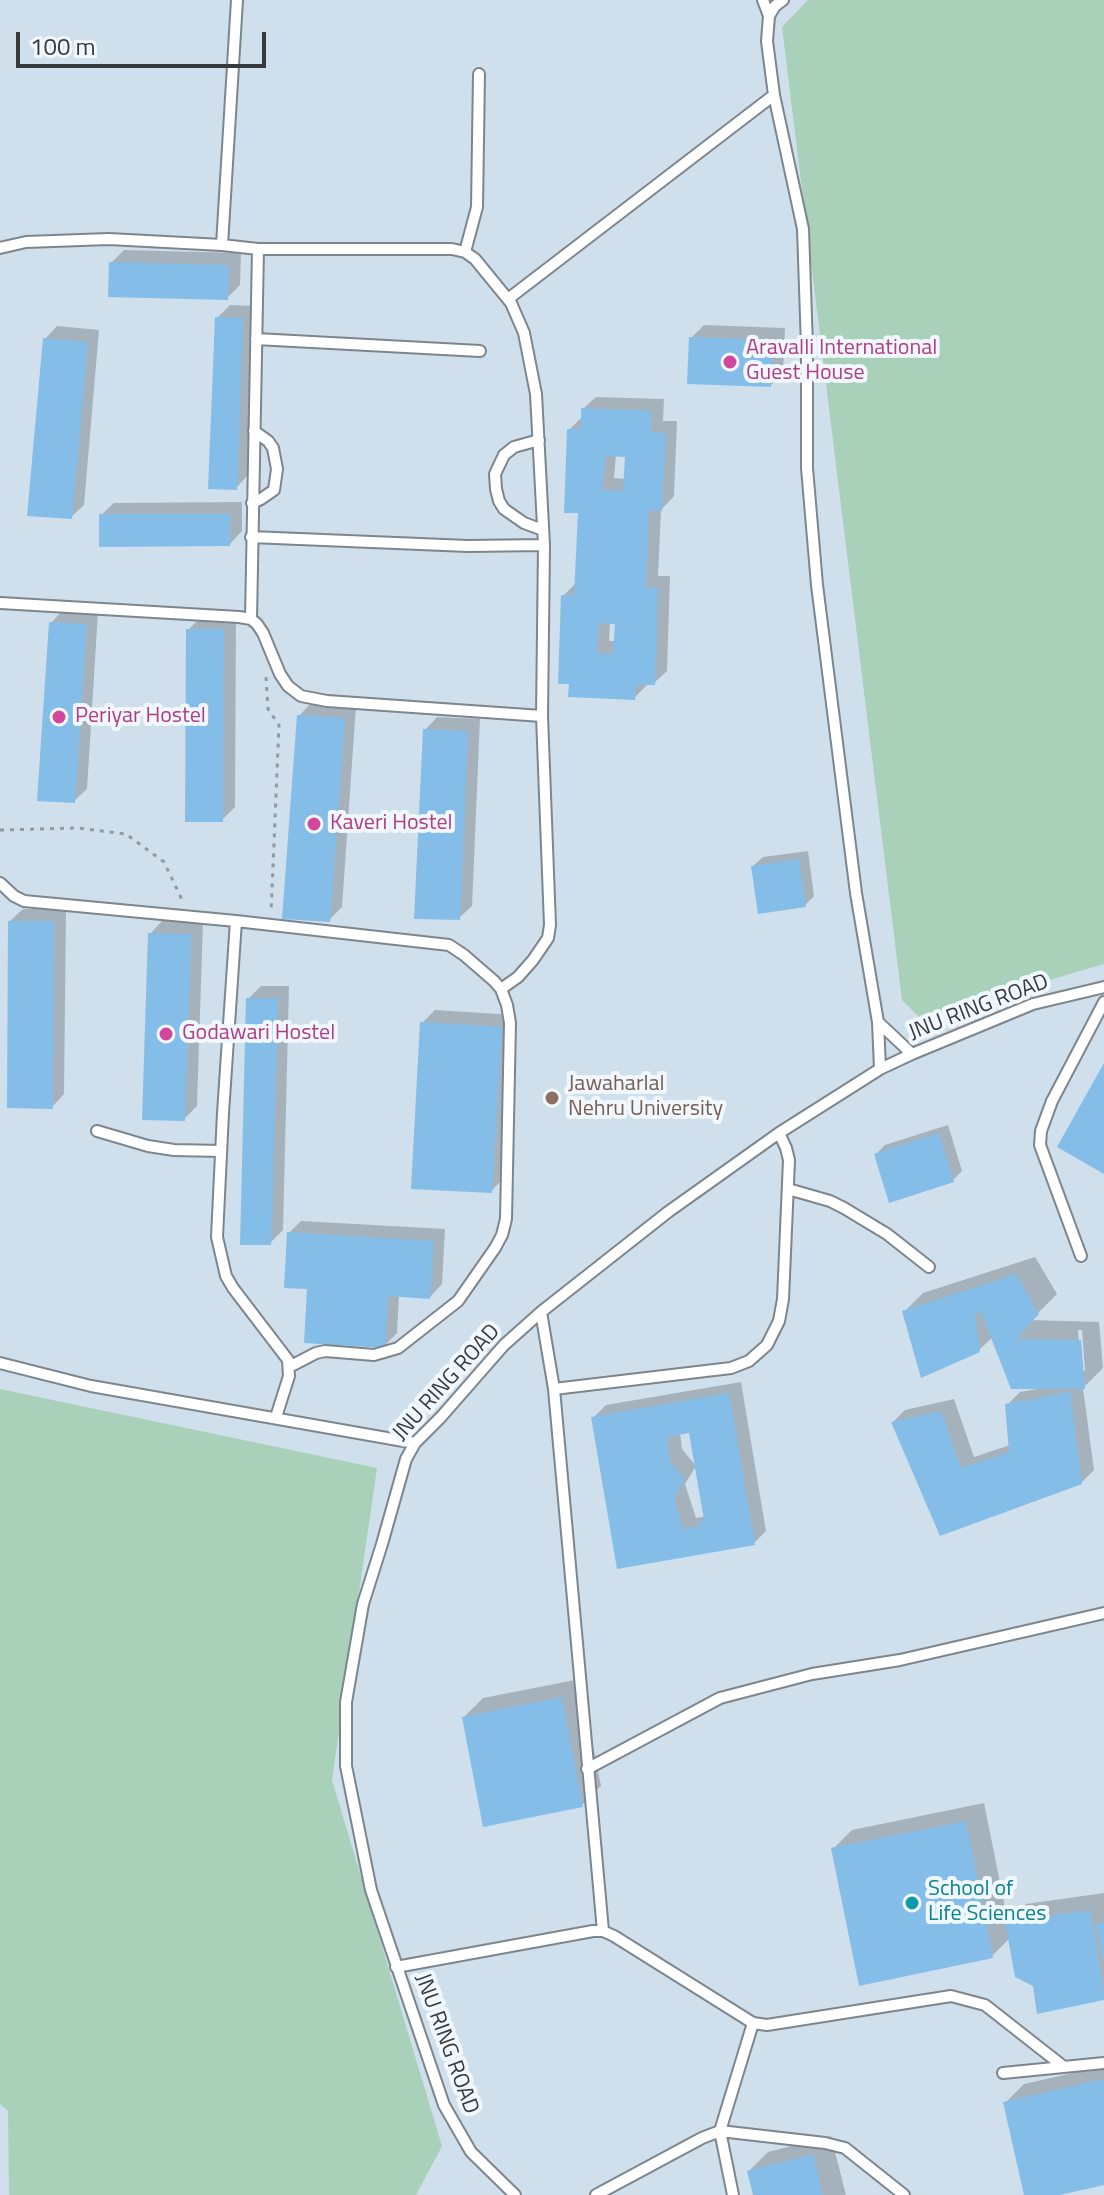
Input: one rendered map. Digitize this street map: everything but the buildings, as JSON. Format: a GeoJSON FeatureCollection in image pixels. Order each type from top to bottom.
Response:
{"type":"FeatureCollection","features":[{"type":"Feature","properties":{"kind":"lane"},"geometry":{"type":"LineString","coordinates":[[222,245],[237,0]]}},
{"type":"Feature","properties":{"kind":"lane"},"geometry":{"type":"LineString","coordinates":[[763,0],[769,16],[767,41],[774,95],[803,229],[807,468],[816,570],[856,893],[878,1022],[880,1069]]}},
{"type":"Feature","properties":{"kind":"lane"},"geometry":{"type":"LineString","coordinates":[[769,16],[783,0]]}},
{"type":"Feature","properties":{"kind":"lane"},"geometry":{"type":"LineString","coordinates":[[465,252],[477,207],[479,74]]}},
{"type":"Feature","properties":{"kind":"lane"},"geometry":{"type":"LineString","coordinates":[[508,299],[774,95]]}},
{"type":"Feature","properties":{"kind":"lane"},"geometry":{"type":"LineString","coordinates":[[0,248],[26,242],[109,239],[258,249],[452,249],[465,252],[475,259],[508,299],[519,318],[530,354],[536,394],[544,545],[542,716],[550,925],[548,938],[533,960],[518,977],[501,989]]}},
{"type":"Feature","properties":{"kind":"lane"},"geometry":{"type":"LineString","coordinates":[[251,619],[258,249]]}},
{"type":"Feature","properties":{"kind":"lane"},"geometry":{"type":"LineString","coordinates":[[256,339],[480,351]]}},
{"type":"Feature","properties":{"kind":"lane"},"geometry":{"type":"LineString","coordinates":[[252,503],[274,490],[277,469],[273,448],[254,431]]}},
{"type":"Feature","properties":{"kind":"lane"},"geometry":{"type":"LineString","coordinates":[[539,440],[514,447],[504,455],[495,474],[499,501],[504,509],[524,523],[543,530]]}},
{"type":"Feature","properties":{"kind":"lane"},"geometry":{"type":"LineString","coordinates":[[251,537],[468,546],[544,545]]}},
{"type":"Feature","properties":{"kind":"lane"},"geometry":{"type":"LineString","coordinates":[[0,603],[251,619],[263,633],[280,674],[288,686],[301,696],[327,701],[542,716]]}},
{"type":"Feature","properties":{"kind":"lane"},"geometry":{"type":"LineString","coordinates":[[0,883],[24,901],[449,945],[501,989],[510,1023],[507,1204],[504,1227],[495,1248],[458,1301],[398,1348],[374,1355],[325,1351],[289,1367]]}},
{"type":"Feature","properties":{"kind":"lane"},"geometry":{"type":"LineString","coordinates":[[236,921],[217,1237],[226,1276],[288,1360],[289,1376],[276,1417]]}},
{"type":"Feature","properties":{"kind":"lane","name":"JNU RING ROAD"},"geometry":{"type":"LineString","coordinates":[[515,2195],[471,2152],[444,2105],[371,1890],[346,1766],[346,1702],[363,1604],[406,1459],[415,1443],[504,1345],[541,1312],[668,1212],[779,1133],[880,1069],[912,1054],[1033,1004],[1104,987]]}},
{"type":"Feature","properties":{"kind":"lane"},"geometry":{"type":"LineString","coordinates":[[1081,1256],[1040,1145],[1041,1131],[1052,1101],[1104,1002]]}},
{"type":"Feature","properties":{"kind":"lane"},"geometry":{"type":"LineString","coordinates":[[878,1022],[912,1054]]}},
{"type":"Feature","properties":{"kind":"lane"},"geometry":{"type":"LineString","coordinates":[[97,1131],[148,1146],[221,1151]]}},
{"type":"Feature","properties":{"kind":"lane"},"geometry":{"type":"LineString","coordinates":[[554,1389],[731,1368],[749,1361],[767,1345],[779,1321],[783,1299],[789,1160],[779,1133]]}},
{"type":"Feature","properties":{"kind":"lane"},"geometry":{"type":"LineString","coordinates":[[788,1189],[844,1208],[887,1234],[929,1267]]}},
{"type":"Feature","properties":{"kind":"lane"},"geometry":{"type":"LineString","coordinates":[[541,1312],[554,1389],[603,1931]]}},
{"type":"Feature","properties":{"kind":"lane"},"geometry":{"type":"LineString","coordinates":[[0,1363],[91,1386],[415,1443]]}},
{"type":"Feature","properties":{"kind":"lane"},"geometry":{"type":"LineString","coordinates":[[587,1769],[720,1698],[812,1674],[900,1660],[1104,1613]]}},
{"type":"Feature","properties":{"kind":"lane"},"geometry":{"type":"LineString","coordinates":[[396,1967],[603,1931],[753,2023],[767,2025],[951,1996],[985,2005],[1064,2067]]}},
{"type":"Feature","properties":{"kind":"lane"},"geometry":{"type":"LineString","coordinates":[[733,2195],[720,2131],[753,2023]]}},
{"type":"Feature","properties":{"kind":"lane"},"geometry":{"type":"LineString","coordinates":[[1003,2073],[1104,2063]]}},
{"type":"Feature","properties":{"kind":"lane"},"geometry":{"type":"LineString","coordinates":[[596,2195],[720,2131],[845,2148],[904,2195]]}},
{"type":"Feature","properties":{"kind":"path"},"geometry":{"type":"LineString","coordinates":[[266,679],[268,709],[279,725],[271,925]]}},
{"type":"Feature","properties":{"kind":"path"},"geometry":{"type":"LineString","coordinates":[[0,830],[77,828],[126,834],[164,862],[190,917]]}},
{"type":"Feature","properties":{"kind":"shaded area","name":"Jawaharlal Nehru University"},"geometry":{"type":"Polygon","coordinates":[[[0,0],[1104,0],[1104,2195],[0,2195],[0,0]]]}},
{"type":"Feature","properties":{"kind":"green space"},"geometry":{"type":"Polygon","coordinates":[[[808,0],[1104,0],[1104,964],[920,1018],[902,1000],[782,27],[808,0]]]}},
{"type":"Feature","properties":{"kind":"green space"},"geometry":{"type":"Polygon","coordinates":[[[0,1389],[377,1468],[332,1780],[442,2146],[416,2195],[9,2195],[8,2111],[0,2104],[0,1389]]]}},
{"type":"Feature","properties":{"kind":"place","name":"Aravalli International Guest House"},"geometry":{"type":"Point","coordinates":[730,362]}},
{"type":"Feature","properties":{"kind":"place","name":"Periyar Hostel"},"geometry":{"type":"Point","coordinates":[59,717]}},
{"type":"Feature","properties":{"kind":"place","name":"Kaveri Hostel"},"geometry":{"type":"Point","coordinates":[314,824]}},
{"type":"Feature","properties":{"kind":"place","name":"Godawari Hostel"},"geometry":{"type":"Point","coordinates":[166,1034]}},
{"type":"Feature","properties":{"kind":"place","name":"Jawaharlal Nehru University"},"geometry":{"type":"Point","coordinates":[552,1098]}},
{"type":"Feature","properties":{"kind":"place","name":"School of Life Sciences"},"geometry":{"type":"Point","coordinates":[912,1903]}}]}
